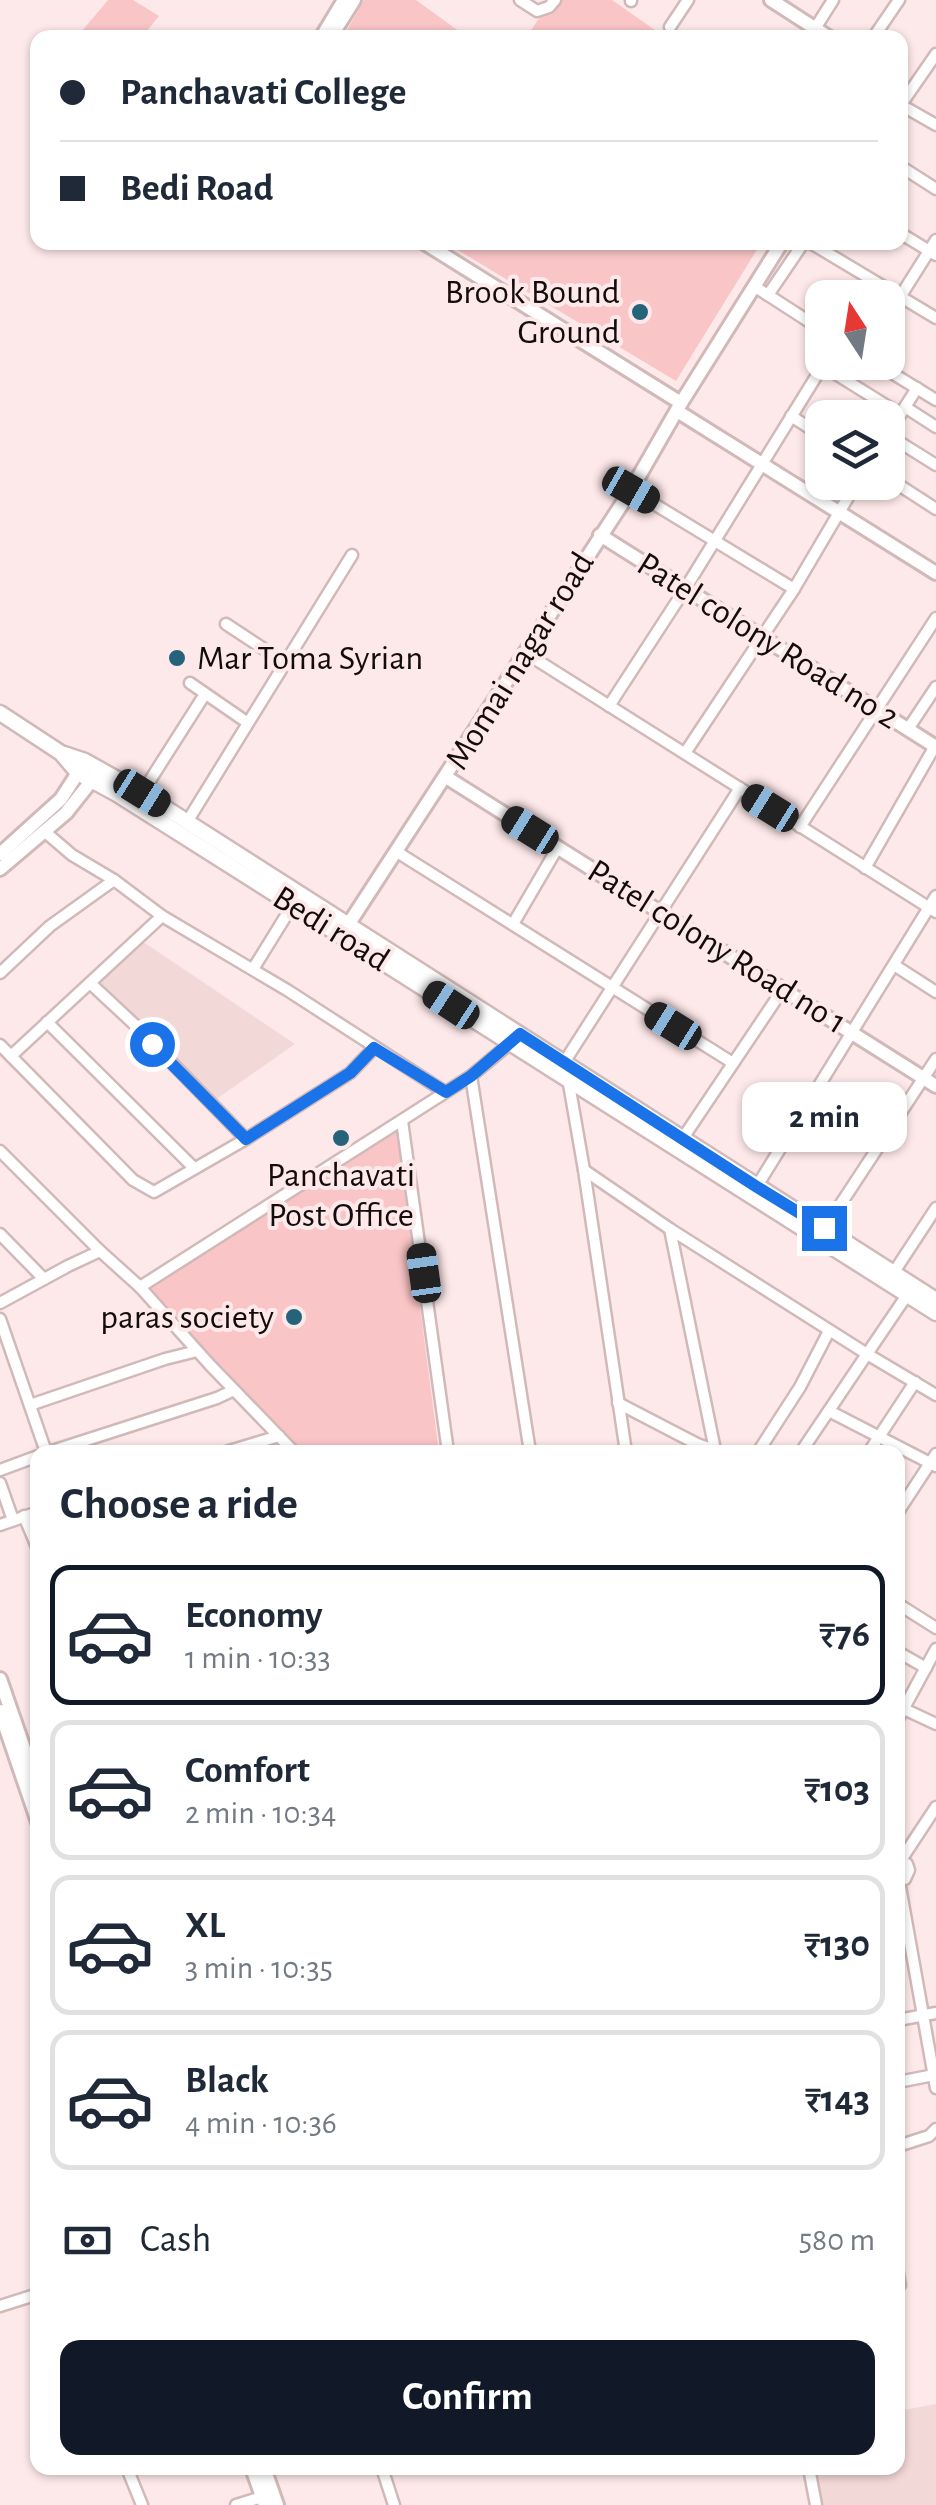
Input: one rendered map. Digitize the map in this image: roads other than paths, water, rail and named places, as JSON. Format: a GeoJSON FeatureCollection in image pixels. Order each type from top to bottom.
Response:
{"type":"FeatureCollection","features":[{"type":"Feature","properties":{"kind":"main road","name":"Bedi road"},"geometry":{"type":"LineString","coordinates":[[0,713],[117,794],[292,906],[516,1038],[565,1062],[683,1138],[754,1191],[936,1313]]}},
{"type":"Feature","properties":{"kind":"main road","name":"Bedi road"},"geometry":{"type":"LineString","coordinates":[[89,771],[142,793],[348,925],[516,1038],[569,1082],[824,1228],[936,1300]]}},
{"type":"Feature","properties":{"kind":"street"},"geometry":{"type":"LineString","coordinates":[[326,30],[344,0]]}},
{"type":"Feature","properties":{"kind":"street"},"geometry":{"type":"LineString","coordinates":[[335,30],[354,0]]}},
{"type":"Feature","properties":{"kind":"street"},"geometry":{"type":"LineString","coordinates":[[520,0],[538,11],[554,0]]}},
{"type":"Feature","properties":{"kind":"street"},"geometry":{"type":"LineString","coordinates":[[670,28],[688,0]]}},
{"type":"Feature","properties":{"kind":"street"},"geometry":{"type":"LineString","coordinates":[[771,0],[819,30]]}},
{"type":"Feature","properties":{"kind":"street"},"geometry":{"type":"LineString","coordinates":[[816,28],[834,0]]}},
{"type":"Feature","properties":{"kind":"street"},"geometry":{"type":"LineString","coordinates":[[878,30],[899,0]]}},
{"type":"Feature","properties":{"kind":"street"},"geometry":{"type":"LineString","coordinates":[[908,94],[936,54]]}},
{"type":"Feature","properties":{"kind":"street"},"geometry":{"type":"LineString","coordinates":[[908,110],[936,126]]}},
{"type":"Feature","properties":{"kind":"street"},"geometry":{"type":"LineString","coordinates":[[908,171],[936,189]]}},
{"type":"Feature","properties":{"kind":"street"},"geometry":{"type":"LineString","coordinates":[[905,289],[934,248],[908,237]]}},
{"type":"Feature","properties":{"kind":"street"},"geometry":{"type":"LineString","coordinates":[[436,250],[681,403]]}},
{"type":"Feature","properties":{"kind":"street"},"geometry":{"type":"LineString","coordinates":[[448,250],[681,403],[761,464],[936,574]]}},
{"type":"Feature","properties":{"kind":"street","name":"Momai nagar road"},"geometry":{"type":"LineString","coordinates":[[348,925],[631,490],[777,250]]}},
{"type":"Feature","properties":{"kind":"street"},"geometry":{"type":"LineString","coordinates":[[768,295],[801,250]]}},
{"type":"Feature","properties":{"kind":"street"},"geometry":{"type":"LineString","coordinates":[[821,250],[872,280]]}},
{"type":"Feature","properties":{"kind":"street"},"geometry":{"type":"LineString","coordinates":[[754,286],[805,319]]}},
{"type":"Feature","properties":{"kind":"street"},"geometry":{"type":"LineString","coordinates":[[905,299],[936,318]]}},
{"type":"Feature","properties":{"kind":"street"},"geometry":{"type":"LineString","coordinates":[[609,706],[814,380]]}},
{"type":"Feature","properties":{"kind":"street"},"geometry":{"type":"LineString","coordinates":[[851,380],[885,400]]}},
{"type":"Feature","properties":{"kind":"street"},"geometry":{"type":"LineString","coordinates":[[904,380],[936,400]]}},
{"type":"Feature","properties":{"kind":"street"},"geometry":{"type":"LineString","coordinates":[[905,408],[918,388]]}},
{"type":"Feature","properties":{"kind":"street"},"geometry":{"type":"LineString","coordinates":[[905,412],[936,427]]}},
{"type":"Feature","properties":{"kind":"street"},"geometry":{"type":"LineString","coordinates":[[791,416],[805,425]]}},
{"type":"Feature","properties":{"kind":"street"},"geometry":{"type":"LineString","coordinates":[[905,446],[936,465]]}},
{"type":"Feature","properties":{"kind":"street"},"geometry":{"type":"LineString","coordinates":[[905,489],[936,509]]}},
{"type":"Feature","properties":{"kind":"street"},"geometry":{"type":"LineString","coordinates":[[631,490],[794,589]]}},
{"type":"Feature","properties":{"kind":"street"},"geometry":{"type":"LineString","coordinates":[[685,754],[794,589],[845,500]]}},
{"type":"Feature","properties":{"kind":"street","name":"Patel colony Road no 2"},"geometry":{"type":"LineString","coordinates":[[600,535],[936,746]]}},
{"type":"Feature","properties":{"kind":"street"},"geometry":{"type":"LineString","coordinates":[[188,822],[352,555]]}},
{"type":"Feature","properties":{"kind":"street"},"geometry":{"type":"LineString","coordinates":[[800,826],[936,618]]}},
{"type":"Feature","properties":{"kind":"street"},"geometry":{"type":"LineString","coordinates":[[226,624],[285,663]]}},
{"type":"Feature","properties":{"kind":"street"},"geometry":{"type":"LineString","coordinates":[[524,652],[932,910]]}},
{"type":"Feature","properties":{"kind":"street"},"geometry":{"type":"LineString","coordinates":[[190,683],[248,723]]}},
{"type":"Feature","properties":{"kind":"street"},"geometry":{"type":"LineString","coordinates":[[908,729],[936,687]]}},
{"type":"Feature","properties":{"kind":"street"},"geometry":{"type":"LineString","coordinates":[[142,793],[205,694]]}},
{"type":"Feature","properties":{"kind":"street"},"geometry":{"type":"LineString","coordinates":[[865,868],[936,746]]}},
{"type":"Feature","properties":{"kind":"street"},"geometry":{"type":"LineString","coordinates":[[0,869],[66,813],[89,771]]}},
{"type":"Feature","properties":{"kind":"street"},"geometry":{"type":"LineString","coordinates":[[0,854],[89,771]]}},
{"type":"Feature","properties":{"kind":"street","name":"Patel colony Road no 1"},"geometry":{"type":"LineString","coordinates":[[446,777],[930,1082]]}},
{"type":"Feature","properties":{"kind":"street"},"geometry":{"type":"LineString","coordinates":[[625,1445],[565,1062],[740,788]]}},
{"type":"Feature","properties":{"kind":"street"},"geometry":{"type":"LineString","coordinates":[[44,831],[162,916],[446,1092]]}},
{"type":"Feature","properties":{"kind":"street"},"geometry":{"type":"LineString","coordinates":[[514,924],[558,848]]}},
{"type":"Feature","properties":{"kind":"street"},"geometry":{"type":"LineString","coordinates":[[396,852],[733,1064]]}},
{"type":"Feature","properties":{"kind":"street"},"geometry":{"type":"LineString","coordinates":[[0,973],[50,926],[114,880]]}},
{"type":"Feature","properties":{"kind":"street"},"geometry":{"type":"LineString","coordinates":[[754,1191],[932,910],[936,896]]}},
{"type":"Feature","properties":{"kind":"street"},"geometry":{"type":"LineString","coordinates":[[254,970],[292,906]]}},
{"type":"Feature","properties":{"kind":"street"},"geometry":{"type":"LineString","coordinates":[[11,1056],[162,916]]}},
{"type":"Feature","properties":{"kind":"street"},"geometry":{"type":"LineString","coordinates":[[894,965],[936,992]]}},
{"type":"Feature","properties":{"kind":"street"},"geometry":{"type":"LineString","coordinates":[[90,983],[246,1139]]}},
{"type":"Feature","properties":{"kind":"street"},"geometry":{"type":"LineString","coordinates":[[683,1138],[782,989]]}},
{"type":"Feature","properties":{"kind":"street"},"geometry":{"type":"LineString","coordinates":[[47,1022],[194,1168]]}},
{"type":"Feature","properties":{"kind":"street"},"geometry":{"type":"LineString","coordinates":[[140,1287],[471,1076],[516,1038]]}},
{"type":"Feature","properties":{"kind":"street"},"geometry":{"type":"LineString","coordinates":[[0,1045],[134,1180],[154,1192],[350,1073],[374,1048]]}},
{"type":"Feature","properties":{"kind":"street"},"geometry":{"type":"LineString","coordinates":[[824,1228],[930,1082],[936,1060]]}},
{"type":"Feature","properties":{"kind":"street"},"geometry":{"type":"LineString","coordinates":[[471,1076],[529,1445]]}},
{"type":"Feature","properties":{"kind":"street"},"geometry":{"type":"LineString","coordinates":[[402,1121],[447,1445]]}},
{"type":"Feature","properties":{"kind":"street"},"geometry":{"type":"LineString","coordinates":[[0,1151],[140,1287],[288,1445]]}},
{"type":"Feature","properties":{"kind":"street"},"geometry":{"type":"LineString","coordinates":[[584,1170],[829,1331],[936,1395]]}},
{"type":"Feature","properties":{"kind":"street"},"geometry":{"type":"LineString","coordinates":[[894,1272],[936,1208]]}},
{"type":"Feature","properties":{"kind":"street"},"geometry":{"type":"LineString","coordinates":[[670,1229],[717,1445]]}},
{"type":"Feature","properties":{"kind":"street"},"geometry":{"type":"LineString","coordinates":[[0,1234],[44,1279]]}},
{"type":"Feature","properties":{"kind":"street"},"geometry":{"type":"LineString","coordinates":[[0,1303],[100,1251]]}},
{"type":"Feature","properties":{"kind":"street"},"geometry":{"type":"LineString","coordinates":[[805,1445],[907,1295]]}},
{"type":"Feature","properties":{"kind":"street"},"geometry":{"type":"LineString","coordinates":[[0,1319],[44,1445]]}},
{"type":"Feature","properties":{"kind":"street"},"geometry":{"type":"LineString","coordinates":[[763,1445],[800,1387],[829,1331]]}},
{"type":"Feature","properties":{"kind":"street"},"geometry":{"type":"LineString","coordinates":[[30,1405],[165,1358],[197,1351]]}},
{"type":"Feature","properties":{"kind":"street"},"geometry":{"type":"LineString","coordinates":[[873,1445],[915,1382]]}},
{"type":"Feature","properties":{"kind":"street"},"geometry":{"type":"LineString","coordinates":[[69,1445],[234,1390]]}},
{"type":"Feature","properties":{"kind":"street"},"geometry":{"type":"LineString","coordinates":[[618,1403],[700,1445]]}},
{"type":"Feature","properties":{"kind":"street"},"geometry":{"type":"LineString","coordinates":[[829,1411],[899,1445]]}},
{"type":"Feature","properties":{"kind":"street"},"geometry":{"type":"LineString","coordinates":[[250,1445],[280,1436]]}},
{"type":"Feature","properties":{"kind":"street"},"geometry":{"type":"LineString","coordinates":[[905,1448],[934,1461],[905,1502]]}},
{"type":"Feature","properties":{"kind":"street"},"geometry":{"type":"LineString","coordinates":[[0,1470],[30,1459]]}},
{"type":"Feature","properties":{"kind":"street"},"geometry":{"type":"LineString","coordinates":[[0,1483],[30,1537]]}},
{"type":"Feature","properties":{"kind":"street"},"geometry":{"type":"LineString","coordinates":[[0,1525],[30,1514]]}},
{"type":"Feature","properties":{"kind":"street"},"geometry":{"type":"LineString","coordinates":[[905,1608],[936,1628]]}},
{"type":"Feature","properties":{"kind":"street"},"geometry":{"type":"LineString","coordinates":[[905,1707],[936,1650]]}},
{"type":"Feature","properties":{"kind":"street"},"geometry":{"type":"LineString","coordinates":[[905,1656],[926,1668]]}},
{"type":"Feature","properties":{"kind":"street"},"geometry":{"type":"LineString","coordinates":[[0,1679],[30,1766]]}},
{"type":"Feature","properties":{"kind":"street"},"geometry":{"type":"LineString","coordinates":[[0,1712],[30,1799]]}},
{"type":"Feature","properties":{"kind":"street"},"geometry":{"type":"LineString","coordinates":[[905,1715],[936,1724]]}},
{"type":"Feature","properties":{"kind":"street"},"geometry":{"type":"LineString","coordinates":[[905,1851],[936,1807]]}},
{"type":"Feature","properties":{"kind":"street"},"geometry":{"type":"LineString","coordinates":[[905,1910],[930,2014],[936,2088]]}},
{"type":"Feature","properties":{"kind":"street"},"geometry":{"type":"LineString","coordinates":[[905,2019],[930,2014]]}},
{"type":"Feature","properties":{"kind":"street"},"geometry":{"type":"LineString","coordinates":[[905,2081],[934,2075]]}},
{"type":"Feature","properties":{"kind":"street"},"geometry":{"type":"LineString","coordinates":[[905,2144],[929,2136],[936,2129]]}},
{"type":"Feature","properties":{"kind":"street"},"geometry":{"type":"LineString","coordinates":[[0,2306],[30,2297]]}},
{"type":"Feature","properties":{"kind":"street"},"geometry":{"type":"LineString","coordinates":[[130,2475],[142,2505]]}},
{"type":"Feature","properties":{"kind":"street"},"geometry":{"type":"LineString","coordinates":[[236,2505],[263,2501],[254,2475]]}},
{"type":"Feature","properties":{"kind":"street"},"geometry":{"type":"LineString","coordinates":[[266,2475],[277,2505]]}},
{"type":"Feature","properties":{"kind":"street"},"geometry":{"type":"LineString","coordinates":[[384,2475],[394,2505]]}},
{"type":"Feature","properties":{"kind":"street"},"geometry":{"type":"LineString","coordinates":[[810,2475],[816,2505]]}},
{"type":"Feature","properties":{"kind":"place","name":"Brook Bound Ground"},"geometry":{"type":"Point","coordinates":[640,312]}},
{"type":"Feature","properties":{"kind":"place","name":"Mar Toma Syrian"},"geometry":{"type":"Point","coordinates":[177,658]}},
{"type":"Feature","properties":{"kind":"place","name":"Panchavati Post Office"},"geometry":{"type":"Point","coordinates":[341,1138]}},
{"type":"Feature","properties":{"kind":"place","name":"paras society"},"geometry":{"type":"Point","coordinates":[294,1317]}}]}
